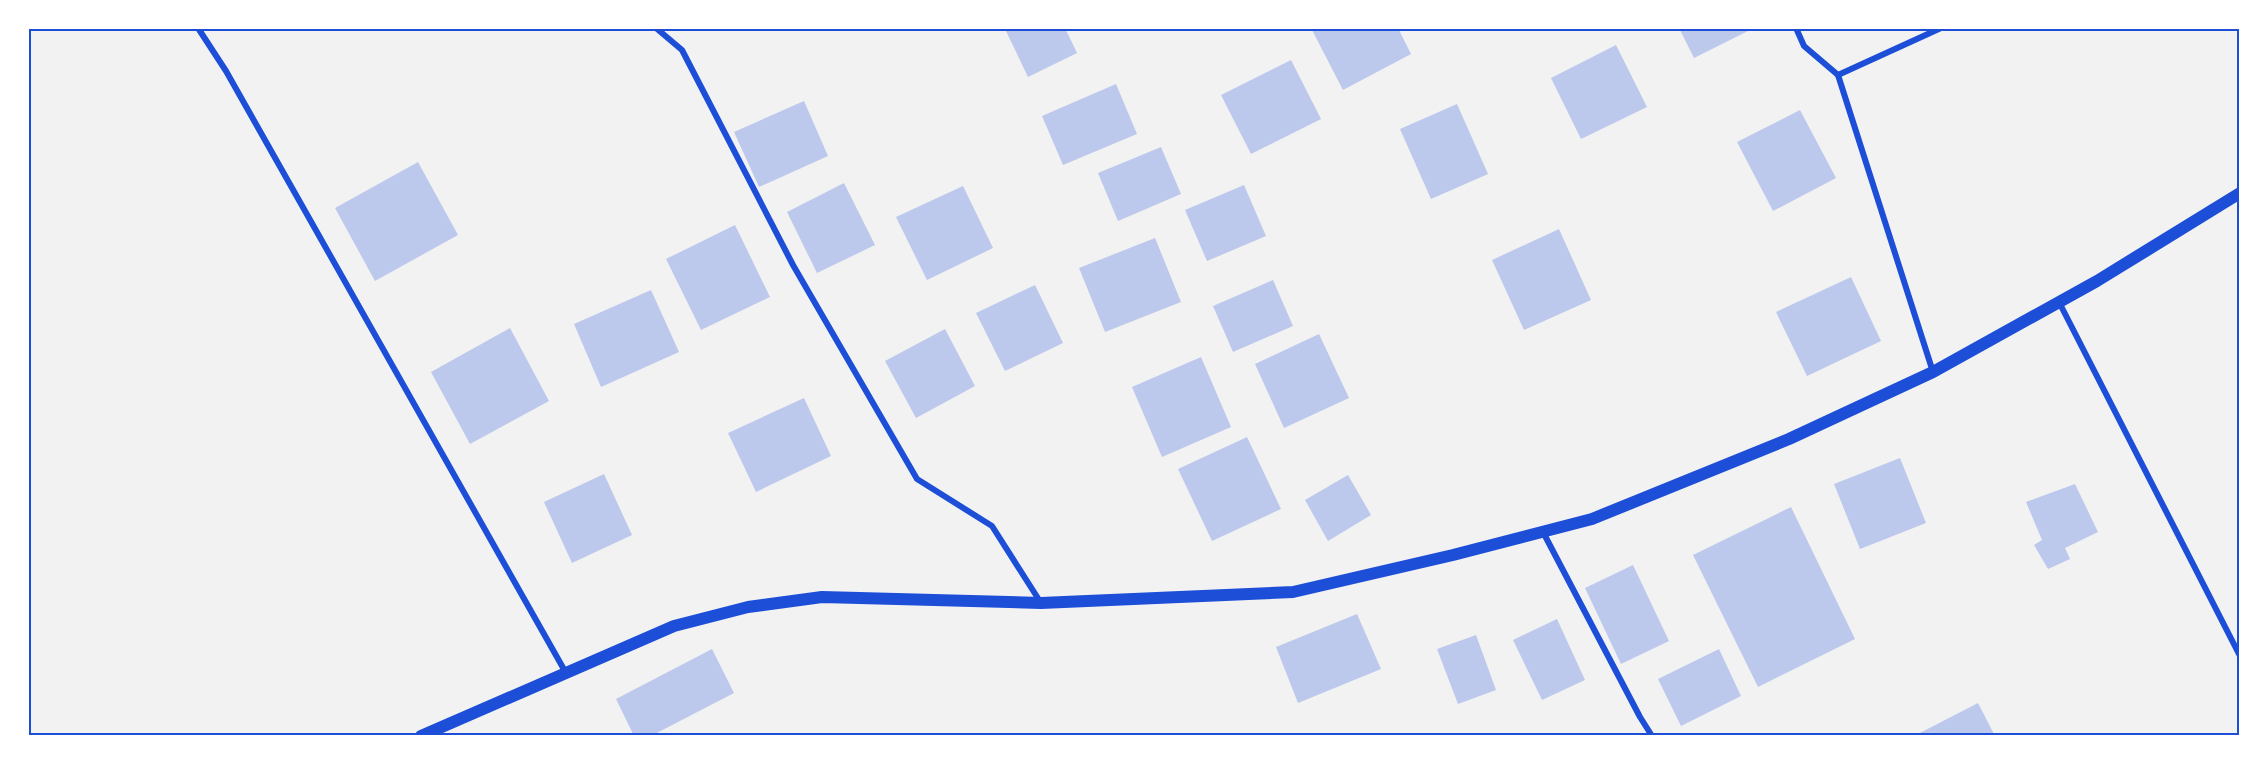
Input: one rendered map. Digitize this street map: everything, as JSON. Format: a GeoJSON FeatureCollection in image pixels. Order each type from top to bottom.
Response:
{"type":"FeatureCollection","features":[{"type":"Feature","properties":{"kind":"main road"},"geometry":{"type":"LineString","coordinates":[[421,735],[674,626],[748,607],[822,597],[1041,603],[1293,592],[1453,555],[1592,519],[1789,439],[1933,372],[2059,302],[2240,193]]}},
{"type":"Feature","properties":{"kind":"street"},"geometry":{"type":"LineString","coordinates":[[198,28],[226,71],[566,673]]}},
{"type":"Feature","properties":{"kind":"street"},"geometry":{"type":"LineString","coordinates":[[656,28],[682,50],[793,265],[917,479],[992,526],[1041,603]]}},
{"type":"Feature","properties":{"kind":"street"},"geometry":{"type":"LineString","coordinates":[[1796,28],[1804,46],[1838,75],[1933,372]]}},
{"type":"Feature","properties":{"kind":"street"},"geometry":{"type":"LineString","coordinates":[[1838,75],[1941,28]]}},
{"type":"Feature","properties":{"kind":"street"},"geometry":{"type":"LineString","coordinates":[[2059,302],[2240,656]]}},
{"type":"Feature","properties":{"kind":"street"},"geometry":{"type":"LineString","coordinates":[[1543,532],[1640,717],[1652,735]]}},
{"type":"Feature","properties":{"kind":"building"},"geometry":{"type":"Polygon","coordinates":[[[1011,28],[1065,28],[1077,53],[1028,77],[1006,31],[1011,28]]]}},
{"type":"Feature","properties":{"kind":"building"},"geometry":{"type":"Polygon","coordinates":[[[1311,28],[1398,28],[1411,54],[1343,90],[1311,28]]]}},
{"type":"Feature","properties":{"kind":"building"},"geometry":{"type":"Polygon","coordinates":[[[1679,28],[1754,28],[1694,58],[1679,28]]]}},
{"type":"Feature","properties":{"kind":"building"},"geometry":{"type":"Polygon","coordinates":[[[1616,45],[1647,107],[1581,139],[1551,78],[1616,45]]]}},
{"type":"Feature","properties":{"kind":"building"},"geometry":{"type":"Polygon","coordinates":[[[1291,60],[1321,119],[1251,154],[1221,95],[1291,60]]]}},
{"type":"Feature","properties":{"kind":"building"},"geometry":{"type":"Polygon","coordinates":[[[1116,84],[1137,134],[1063,165],[1042,116],[1116,84]]]}},
{"type":"Feature","properties":{"kind":"building"},"geometry":{"type":"Polygon","coordinates":[[[804,101],[828,156],[759,187],[734,132],[804,101]]]}},
{"type":"Feature","properties":{"kind":"building"},"geometry":{"type":"Polygon","coordinates":[[[1457,104],[1488,174],[1431,199],[1400,129],[1457,104]]]}},
{"type":"Feature","properties":{"kind":"building"},"geometry":{"type":"Polygon","coordinates":[[[1800,110],[1836,178],[1773,211],[1737,142],[1800,110]]]}},
{"type":"Feature","properties":{"kind":"building"},"geometry":{"type":"Polygon","coordinates":[[[1161,147],[1181,194],[1118,221],[1098,173],[1161,147]]]}},
{"type":"Feature","properties":{"kind":"building"},"geometry":{"type":"Polygon","coordinates":[[[418,162],[458,235],[375,281],[335,208],[418,162]]]}},
{"type":"Feature","properties":{"kind":"building"},"geometry":{"type":"Polygon","coordinates":[[[844,183],[875,245],[817,273],[787,212],[844,183]]]}},
{"type":"Feature","properties":{"kind":"building"},"geometry":{"type":"Polygon","coordinates":[[[1244,185],[1266,236],[1207,261],[1185,210],[1244,185]]]}},
{"type":"Feature","properties":{"kind":"building"},"geometry":{"type":"Polygon","coordinates":[[[963,186],[993,248],[927,280],[896,217],[963,186]]]}},
{"type":"Feature","properties":{"kind":"building"},"geometry":{"type":"Polygon","coordinates":[[[735,225],[770,297],[701,330],[666,259],[735,225]]]}},
{"type":"Feature","properties":{"kind":"building"},"geometry":{"type":"Polygon","coordinates":[[[1559,229],[1591,300],[1524,330],[1492,260],[1559,229]]]}},
{"type":"Feature","properties":{"kind":"building"},"geometry":{"type":"Polygon","coordinates":[[[1155,238],[1181,302],[1105,332],[1079,268],[1155,238]]]}},
{"type":"Feature","properties":{"kind":"building"},"geometry":{"type":"Polygon","coordinates":[[[1851,277],[1881,341],[1807,376],[1776,312],[1851,277]]]}},
{"type":"Feature","properties":{"kind":"building"},"geometry":{"type":"Polygon","coordinates":[[[1273,280],[1293,326],[1233,352],[1213,306],[1273,280]]]}},
{"type":"Feature","properties":{"kind":"building"},"geometry":{"type":"Polygon","coordinates":[[[1035,285],[1063,343],[1005,371],[976,313],[1035,285]]]}},
{"type":"Feature","properties":{"kind":"building"},"geometry":{"type":"Polygon","coordinates":[[[651,290],[679,352],[601,387],[574,324],[651,290]]]}},
{"type":"Feature","properties":{"kind":"building"},"geometry":{"type":"Polygon","coordinates":[[[510,328],[549,401],[470,444],[431,372],[510,328]]]}},
{"type":"Feature","properties":{"kind":"building"},"geometry":{"type":"Polygon","coordinates":[[[945,329],[975,386],[916,418],[885,361],[945,329]]]}},
{"type":"Feature","properties":{"kind":"building"},"geometry":{"type":"Polygon","coordinates":[[[1319,334],[1349,398],[1284,428],[1255,364],[1319,334]]]}},
{"type":"Feature","properties":{"kind":"building"},"geometry":{"type":"Polygon","coordinates":[[[1201,357],[1231,427],[1162,457],[1132,387],[1201,357]]]}},
{"type":"Feature","properties":{"kind":"building"},"geometry":{"type":"Polygon","coordinates":[[[804,398],[831,456],[756,492],[728,433],[804,398]]]}},
{"type":"Feature","properties":{"kind":"building"},"geometry":{"type":"Polygon","coordinates":[[[1247,437],[1281,509],[1212,541],[1178,469],[1247,437]]]}},
{"type":"Feature","properties":{"kind":"building"},"geometry":{"type":"Polygon","coordinates":[[[1900,458],[1926,523],[1860,549],[1834,484],[1900,458]]]}},
{"type":"Feature","properties":{"kind":"building"},"geometry":{"type":"Polygon","coordinates":[[[604,474],[632,535],[572,563],[544,502],[604,474]]]}},
{"type":"Feature","properties":{"kind":"building"},"geometry":{"type":"Polygon","coordinates":[[[1348,475],[1371,515],[1328,541],[1305,500],[1348,475]]]}},
{"type":"Feature","properties":{"kind":"building"},"geometry":{"type":"Polygon","coordinates":[[[2075,484],[2098,532],[2065,548],[2070,559],[2048,569],[2034,545],[2042,540],[2026,502],[2075,484]]]}},
{"type":"Feature","properties":{"kind":"building"},"geometry":{"type":"Polygon","coordinates":[[[1791,507],[1855,639],[1758,687],[1693,555],[1791,507]]]}},
{"type":"Feature","properties":{"kind":"building"},"geometry":{"type":"Polygon","coordinates":[[[1633,565],[1669,641],[1621,664],[1585,588],[1633,565]]]}},
{"type":"Feature","properties":{"kind":"building"},"geometry":{"type":"Polygon","coordinates":[[[1357,614],[1381,669],[1298,703],[1276,647],[1357,614]]]}},
{"type":"Feature","properties":{"kind":"building"},"geometry":{"type":"Polygon","coordinates":[[[1557,619],[1585,680],[1542,700],[1513,640],[1557,619]]]}},
{"type":"Feature","properties":{"kind":"building"},"geometry":{"type":"Polygon","coordinates":[[[1476,635],[1496,690],[1458,704],[1437,649],[1476,635]]]}},
{"type":"Feature","properties":{"kind":"building"},"geometry":{"type":"Polygon","coordinates":[[[712,649],[734,693],[651,736],[634,736],[616,699],[712,649]]]}},
{"type":"Feature","properties":{"kind":"building"},"geometry":{"type":"Polygon","coordinates":[[[1719,649],[1741,696],[1681,726],[1658,679],[1719,649]]]}},
{"type":"Feature","properties":{"kind":"building"},"geometry":{"type":"Polygon","coordinates":[[[1978,703],[1995,736],[1914,736],[1978,703]]]}}]}
